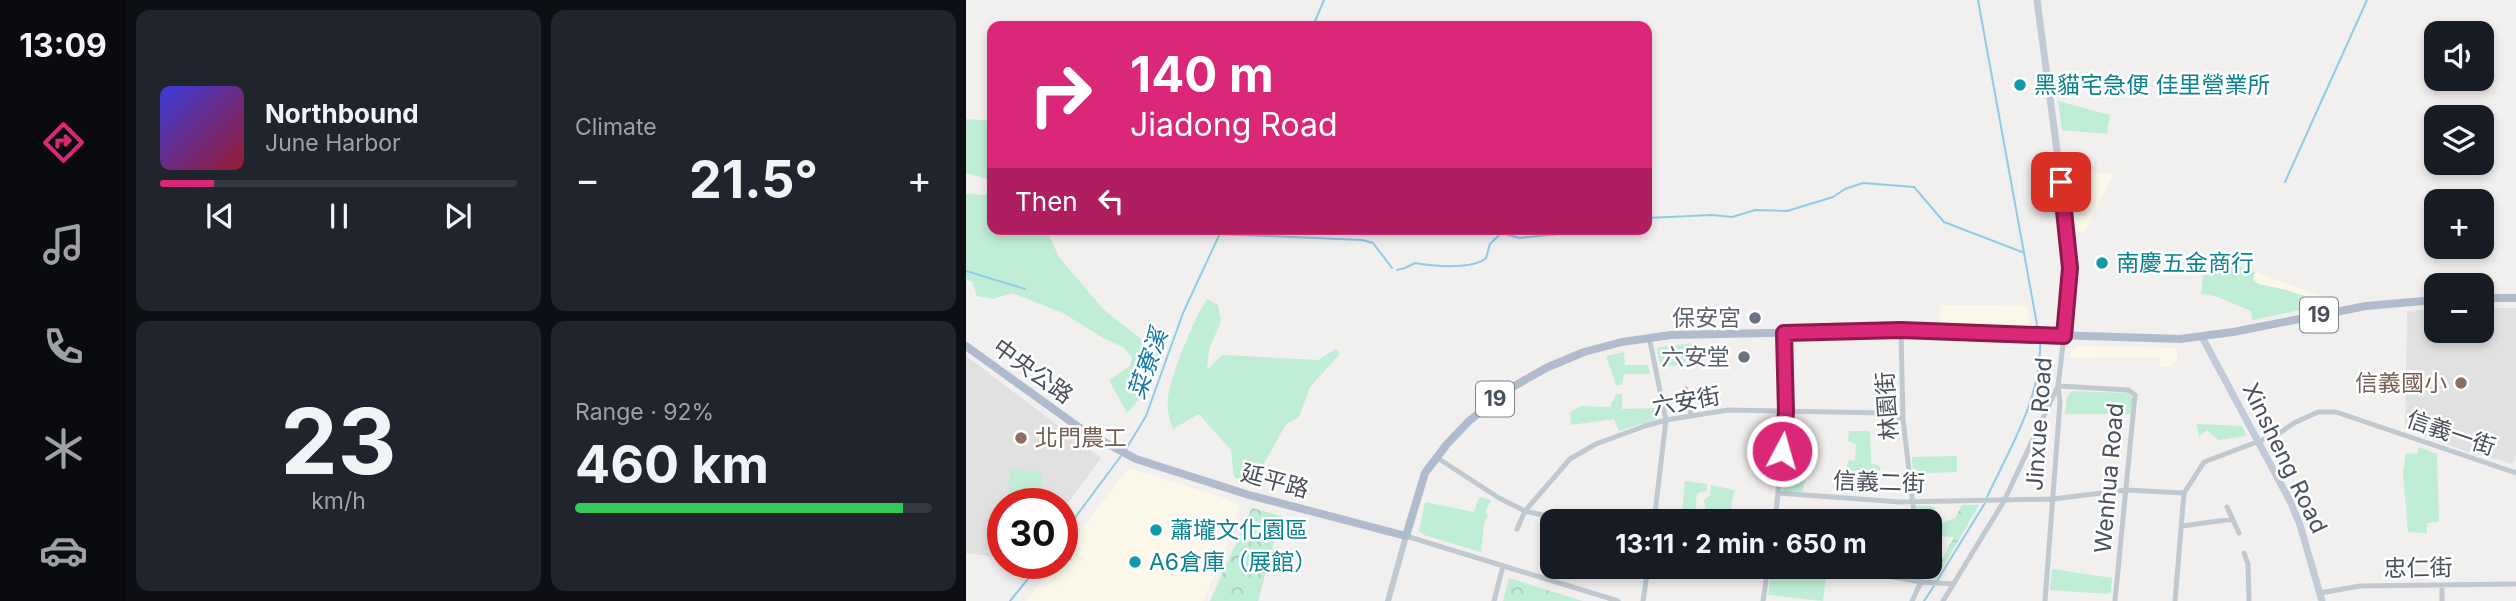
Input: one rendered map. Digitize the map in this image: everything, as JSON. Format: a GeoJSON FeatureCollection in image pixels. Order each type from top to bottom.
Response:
{"type":"FeatureCollection","features":[{"type":"Feature","properties":{"kind":"main road","name":"Jinxue Road"},"geometry":{"type":"LineString","coordinates":[[2037,0],[2068,241],[2069,284],[2064,336]]}},
{"type":"Feature","properties":{"kind":"main road"},"geometry":{"type":"LineString","coordinates":[[2494,298],[2516,298]]}},
{"type":"Feature","properties":{"kind":"main road","name":"19"},"geometry":{"type":"LineString","coordinates":[[1406,536],[1425,473],[1455,435],[1486,406],[1539,371],[1584,352],[1649,337],[1901,330],[2180,339],[2366,306],[2424,301]]}},
{"type":"Feature","properties":{"kind":"main road","name":"Xinsheng Road"},"geometry":{"type":"LineString","coordinates":[[2202,337],[2301,525],[2321,597]]}},
{"type":"Feature","properties":{"kind":"main road","name":"中央公路"},"geometry":{"type":"LineString","coordinates":[[966,346],[1084,431],[1136,459]]}},
{"type":"Feature","properties":{"kind":"main road","name":"延平路"},"geometry":{"type":"LineString","coordinates":[[1136,459],[1249,495],[1406,536]]}},
{"type":"Feature","properties":{"kind":"street","name":"林園街"},"geometry":{"type":"LineString","coordinates":[[1901,330],[1903,419],[1914,509]]}},
{"type":"Feature","properties":{"kind":"street"},"geometry":{"type":"LineString","coordinates":[[1776,509],[1786,412],[1784,333]]}},
{"type":"Feature","properties":{"kind":"street","name":"Jinxue Road"},"geometry":{"type":"LineString","coordinates":[[2045,601],[2060,402],[2058,386],[2064,336]]}},
{"type":"Feature","properties":{"kind":"street"},"geometry":{"type":"LineString","coordinates":[[1649,337],[1666,420],[1656,509]]}},
{"type":"Feature","properties":{"kind":"street"},"geometry":{"type":"LineString","coordinates":[[1943,601],[2004,501],[2058,386]]}},
{"type":"Feature","properties":{"kind":"street","name":"Wenhua Road"},"geometry":{"type":"LineString","coordinates":[[2058,386],[2128,390],[2135,395],[2115,601]]}},
{"type":"Feature","properties":{"kind":"street"},"geometry":{"type":"LineString","coordinates":[[1686,389],[1691,416]]}},
{"type":"Feature","properties":{"kind":"street","name":"六安街"},"geometry":{"type":"LineString","coordinates":[[1517,529],[1525,511],[1570,459],[1596,444],[1666,420],[1728,410],[1885,413],[1903,419]]}},
{"type":"Feature","properties":{"kind":"street","name":"信義一街"},"geometry":{"type":"LineString","coordinates":[[2258,441],[2278,434],[2318,412],[2336,411],[2516,473]]}},
{"type":"Feature","properties":{"kind":"street"},"geometry":{"type":"LineString","coordinates":[[2175,601],[2184,494],[2204,462],[2258,441]]}},
{"type":"Feature","properties":{"kind":"street"},"geometry":{"type":"LineString","coordinates":[[1436,457],[1499,498],[1525,511],[1540,514]]}},
{"type":"Feature","properties":{"kind":"street"},"geometry":{"type":"LineString","coordinates":[[2004,501],[2053,499],[2126,489],[2184,494]]}},
{"type":"Feature","properties":{"kind":"street","name":"信義二街"},"geometry":{"type":"LineString","coordinates":[[1778,493],[1913,502],[2004,501]]}},
{"type":"Feature","properties":{"kind":"street"},"geometry":{"type":"LineString","coordinates":[[2227,507],[2239,533]]}},
{"type":"Feature","properties":{"kind":"street"},"geometry":{"type":"LineString","coordinates":[[2182,526],[2233,519]]}},
{"type":"Feature","properties":{"kind":"street"},"geometry":{"type":"LineString","coordinates":[[1388,601],[1406,536],[1618,601]]}},
{"type":"Feature","properties":{"kind":"street"},"geometry":{"type":"LineString","coordinates":[[2244,553],[2248,564],[2249,601]]}},
{"type":"Feature","properties":{"kind":"street"},"geometry":{"type":"LineString","coordinates":[[1494,601],[1503,566]]}},
{"type":"Feature","properties":{"kind":"street"},"geometry":{"type":"LineString","coordinates":[[1643,601],[1646,579]]}},
{"type":"Feature","properties":{"kind":"street"},"geometry":{"type":"LineString","coordinates":[[1763,601],[1766,579]]}},
{"type":"Feature","properties":{"kind":"street"},"geometry":{"type":"LineString","coordinates":[[1904,579],[1953,584]]}},
{"type":"Feature","properties":{"kind":"street"},"geometry":{"type":"LineString","coordinates":[[1912,601],[1921,579]]}},
{"type":"Feature","properties":{"kind":"street","name":"忠仁街"},"geometry":{"type":"LineString","coordinates":[[2321,597],[2346,587],[2516,584]]}},
{"type":"Feature","properties":{"kind":"street"},"geometry":{"type":"LineString","coordinates":[[2442,585],[2442,601]]}},
{"type":"Feature","properties":{"kind":"shaded area"},"geometry":{"type":"Polygon","coordinates":[[[2068,173],[2114,173],[2084,233],[2074,232],[2068,173]]]}},
{"type":"Feature","properties":{"kind":"shaded area"},"geometry":{"type":"Polygon","coordinates":[[[2255,272],[2330,299],[2330,305],[2258,284],[2253,279],[2255,272]]]}},
{"type":"Feature","properties":{"kind":"shaded area"},"geometry":{"type":"Polygon","coordinates":[[[1941,305],[2027,306],[2030,327],[1939,324],[1941,305]]]}},
{"type":"Feature","properties":{"kind":"shaded area","name":"信義國小"},"geometry":{"type":"Polygon","coordinates":[[[2494,308],[2516,308],[2516,455],[2513,464],[2462,450],[2405,429],[2407,311],[2424,310],[2424,343],[2494,343],[2494,308]]]}},
{"type":"Feature","properties":{"kind":"shaded area"},"geometry":{"type":"Polygon","coordinates":[[[2078,346],[2177,348],[2177,362],[2173,362],[2172,367],[2160,367],[2159,357],[2069,358],[2070,350],[2078,346]]]}},
{"type":"Feature","properties":{"kind":"shaded area","name":"北門農工"},"geometry":{"type":"Polygon","coordinates":[[[966,356],[1101,458],[1078,489],[987,488],[987,556],[966,553],[966,356]]]}},
{"type":"Feature","properties":{"kind":"shaded area","name":"蕭壠文化園區"},"geometry":{"type":"Polygon","coordinates":[[[1129,468],[1227,499],[1240,506],[1220,564],[1203,601],[1026,601],[1043,579],[1078,579],[1078,533],[1129,468]]]}},
{"type":"Feature","properties":{"kind":"green space"},"geometry":{"type":"Polygon","coordinates":[[[2058,101],[2110,115],[2107,134],[2062,130],[2058,101]]]}},
{"type":"Feature","properties":{"kind":"green space"},"geometry":{"type":"Polygon","coordinates":[[[966,119],[987,121],[987,179],[966,173],[966,119]]]}},
{"type":"Feature","properties":{"kind":"green space"},"geometry":{"type":"Polygon","coordinates":[[[966,194],[987,195],[987,235],[1049,235],[1059,257],[1104,310],[1160,354],[1144,394],[1127,413],[1109,380],[1130,366],[1132,357],[1123,347],[1063,313],[1012,293],[993,299],[977,296],[972,282],[966,279],[966,194]]]}},
{"type":"Feature","properties":{"kind":"green space"},"geometry":{"type":"Polygon","coordinates":[[[2206,256],[2255,272],[2253,279],[2258,284],[2326,303],[2252,320],[2251,311],[2215,296],[2201,294],[2206,256]]]}},
{"type":"Feature","properties":{"kind":"green space"},"geometry":{"type":"Polygon","coordinates":[[[1207,299],[1218,305],[1221,321],[1209,350],[1207,370],[1222,355],[1318,360],[1336,349],[1340,354],[1310,387],[1299,417],[1286,424],[1252,485],[1234,477],[1231,450],[1199,414],[1173,429],[1170,420],[1168,401],[1172,381],[1190,331],[1207,299]]]}},
{"type":"Feature","properties":{"kind":"green space"},"geometry":{"type":"Polygon","coordinates":[[[1697,343],[1698,365],[1661,366],[1657,351],[1659,347],[1697,343]]]}},
{"type":"Feature","properties":{"kind":"green space"},"geometry":{"type":"Polygon","coordinates":[[[1624,352],[1625,365],[1648,365],[1650,374],[1624,374],[1622,385],[1616,385],[1606,356],[1624,352]]]}},
{"type":"Feature","properties":{"kind":"green space"},"geometry":{"type":"Polygon","coordinates":[[[2072,391],[2128,393],[2133,398],[2131,414],[2065,414],[2067,397],[2072,391]]]}},
{"type":"Feature","properties":{"kind":"green space"},"geometry":{"type":"Polygon","coordinates":[[[1616,394],[1622,394],[1622,409],[1657,408],[1658,416],[1655,420],[1619,431],[1614,419],[1571,425],[1570,412],[1581,406],[1610,407],[1616,394]]]}},
{"type":"Feature","properties":{"kind":"green space"},"geometry":{"type":"Polygon","coordinates":[[[2197,424],[2242,426],[2247,436],[2218,440],[2207,430],[2199,437],[2197,424]]]}},
{"type":"Feature","properties":{"kind":"green space"},"geometry":{"type":"Polygon","coordinates":[[[1849,431],[1870,431],[1871,463],[1880,466],[1879,480],[1857,475],[1846,477],[1848,460],[1855,461],[1856,444],[1848,441],[1849,431]]]}},
{"type":"Feature","properties":{"kind":"green space"},"geometry":{"type":"Polygon","coordinates":[[[2419,447],[2437,454],[2439,522],[2427,523],[2427,533],[2408,532],[2403,473],[2406,453],[2417,454],[2419,447]]]}},
{"type":"Feature","properties":{"kind":"green space"},"geometry":{"type":"Polygon","coordinates":[[[1957,456],[1957,472],[1913,474],[1912,457],[1957,456]]]}},
{"type":"Feature","properties":{"kind":"green space"},"geometry":{"type":"Polygon","coordinates":[[[1784,468],[1806,469],[1803,492],[1782,489],[1784,468]]]}},
{"type":"Feature","properties":{"kind":"green space"},"geometry":{"type":"Polygon","coordinates":[[[1010,469],[1042,473],[1041,488],[1008,488],[1010,469]]]}},
{"type":"Feature","properties":{"kind":"green space"},"geometry":{"type":"Polygon","coordinates":[[[1685,481],[1707,484],[1707,491],[1697,493],[1695,509],[1682,509],[1685,481]]]}},
{"type":"Feature","properties":{"kind":"green space"},"geometry":{"type":"Polygon","coordinates":[[[1711,485],[1734,490],[1731,509],[1705,509],[1704,500],[1710,496],[1711,485]]]}},
{"type":"Feature","properties":{"kind":"green space"},"geometry":{"type":"Polygon","coordinates":[[[1479,497],[1491,500],[1485,513],[1488,515],[1484,524],[1481,552],[1424,535],[1419,531],[1425,502],[1474,512],[1479,497]]]}},
{"type":"Feature","properties":{"kind":"green space"},"geometry":{"type":"Polygon","coordinates":[[[1962,505],[1979,505],[1942,569],[1942,559],[1963,522],[1956,521],[1962,505]]]}},
{"type":"Feature","properties":{"kind":"green space"},"geometry":{"type":"Polygon","coordinates":[[[1916,506],[1934,506],[1935,509],[1916,509],[1916,506]]]}},
{"type":"Feature","properties":{"kind":"green space"},"geometry":{"type":"Polygon","coordinates":[[[1252,508],[1281,516],[1258,601],[1210,601],[1252,508]]]}},
{"type":"Feature","properties":{"kind":"green space"},"geometry":{"type":"Polygon","coordinates":[[[1955,518],[1956,521],[1964,521],[1955,537],[1942,536],[1942,523],[1955,518]]]}},
{"type":"Feature","properties":{"kind":"green space"},"geometry":{"type":"Polygon","coordinates":[[[2052,569],[2112,578],[2111,592],[2107,594],[2050,590],[2052,569]]]}},
{"type":"Feature","properties":{"kind":"green space"},"geometry":{"type":"Polygon","coordinates":[[[1509,578],[1583,601],[1503,601],[1509,578]]]}},
{"type":"Feature","properties":{"kind":"green space"},"geometry":{"type":"Polygon","coordinates":[[[1770,579],[1826,579],[1823,601],[1768,595],[1770,579]]]}},
{"type":"Feature","properties":{"kind":"waterway","name":"菜寮溪"},"geometry":{"type":"LineString","coordinates":[[1315,21],[1324,0]]}},
{"type":"Feature","properties":{"kind":"waterway"},"geometry":{"type":"LineString","coordinates":[[1978,0],[2038,330]]}},
{"type":"Feature","properties":{"kind":"waterway"},"geometry":{"type":"LineString","coordinates":[[2285,182],[2367,0]]}},
{"type":"Feature","properties":{"kind":"waterway"},"geometry":{"type":"LineString","coordinates":[[1652,218],[1712,215],[1732,217],[1755,210],[1787,211],[1833,197],[1845,189],[1863,183],[1914,187],[1944,222],[2022,252]]}},
{"type":"Feature","properties":{"kind":"waterway","name":"菜寮溪"},"geometry":{"type":"LineString","coordinates":[[1126,449],[1146,416],[1183,313],[1219,235]]}},
{"type":"Feature","properties":{"kind":"waterway"},"geometry":{"type":"LineString","coordinates":[[1244,235],[1362,240],[1373,243],[1392,268]]}},
{"type":"Feature","properties":{"kind":"waterway"},"geometry":{"type":"LineString","coordinates":[[1397,270],[1415,263],[1452,266],[1480,262],[1486,258],[1490,244],[1499,235]]}},
{"type":"Feature","properties":{"kind":"waterway"},"geometry":{"type":"LineString","coordinates":[[1509,235],[1520,238],[1548,235]]}},
{"type":"Feature","properties":{"kind":"waterway"},"geometry":{"type":"LineString","coordinates":[[966,271],[1025,289]]}},
{"type":"Feature","properties":{"kind":"waterway"},"geometry":{"type":"LineString","coordinates":[[1987,497],[2031,401],[2040,360],[2040,339]]}},
{"type":"Feature","properties":{"kind":"waterway","name":"菜寮溪"},"geometry":{"type":"LineString","coordinates":[[1078,514],[1121,456]]}},
{"type":"Feature","properties":{"kind":"waterway"},"geometry":{"type":"LineString","coordinates":[[1937,581],[1985,503]]}},
{"type":"Feature","properties":{"kind":"waterway","name":"菜寮溪"},"geometry":{"type":"LineString","coordinates":[[1010,601],[1028,579]]}},
{"type":"Feature","properties":{"kind":"waterway"},"geometry":{"type":"LineString","coordinates":[[1924,601],[1934,586]]}},
{"type":"Feature","properties":{"kind":"place","name":"黑貓宅急便 佳里營業所"},"geometry":{"type":"Point","coordinates":[2020,85]}},
{"type":"Feature","properties":{"kind":"place","name":"南慶五金商行"},"geometry":{"type":"Point","coordinates":[2102,263]}},
{"type":"Feature","properties":{"kind":"place","name":"保安宮"},"geometry":{"type":"Point","coordinates":[1755,318]}},
{"type":"Feature","properties":{"kind":"place","name":"六安堂"},"geometry":{"type":"Point","coordinates":[1744,357]}},
{"type":"Feature","properties":{"kind":"place","name":"信義國小"},"geometry":{"type":"Point","coordinates":[2461,383]}},
{"type":"Feature","properties":{"kind":"place","name":"北門農工"},"geometry":{"type":"Point","coordinates":[1021,438]}},
{"type":"Feature","properties":{"kind":"place","name":"蕭壠文化園區"},"geometry":{"type":"Point","coordinates":[1156,530]}},
{"type":"Feature","properties":{"kind":"place","name":"A6倉庫（展館）"},"geometry":{"type":"Point","coordinates":[1135,562]}},
{"type":"Feature","properties":{"kind":"route"},"geometry":{"type":"LineString","coordinates":[[1782,451],[1786,412],[1784,333],[1901,330],[2064,336],[2070,268],[2061,182]]}}]}
